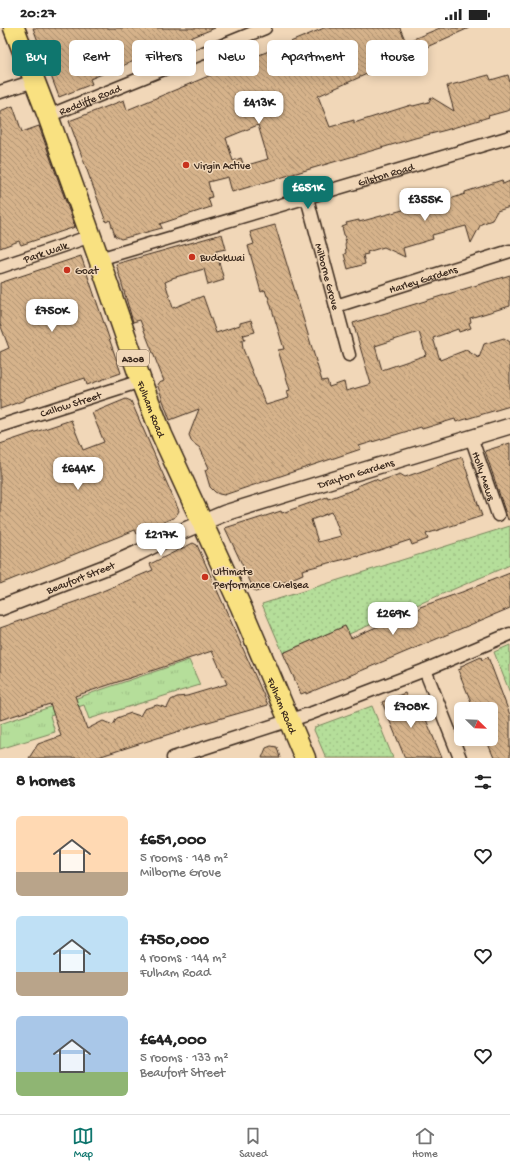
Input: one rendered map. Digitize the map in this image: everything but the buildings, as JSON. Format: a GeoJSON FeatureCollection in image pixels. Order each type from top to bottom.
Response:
{"type":"FeatureCollection","features":[{"type":"Feature","properties":{"kind":"main road","name":"Fulham Road"},"geometry":{"type":"LineString","coordinates":[[14,28],[48,116],[141,381],[162,435],[244,613],[305,758]]}},
{"type":"Feature","properties":{"kind":"street","name":"Redcliffe Road"},"geometry":{"type":"LineString","coordinates":[[48,116],[265,28]]}},
{"type":"Feature","properties":{"kind":"street"},"geometry":{"type":"LineString","coordinates":[[0,92],[34,81]]}},
{"type":"Feature","properties":{"kind":"street","name":"Gilston Road"},"geometry":{"type":"LineString","coordinates":[[99,259],[510,137]]}},
{"type":"Feature","properties":{"kind":"street","name":"Milborne Grove"},"geometry":{"type":"LineString","coordinates":[[307,198],[349,355]]}},
{"type":"Feature","properties":{"kind":"street","name":"Park Walk"},"geometry":{"type":"LineString","coordinates":[[0,267],[91,236]]}},
{"type":"Feature","properties":{"kind":"street","name":"Harley Gardens"},"geometry":{"type":"LineString","coordinates":[[336,306],[510,251]]}},
{"type":"Feature","properties":{"kind":"street","name":"Callow Street"},"geometry":{"type":"LineString","coordinates":[[0,426],[141,381]]}},
{"type":"Feature","properties":{"kind":"street","name":"Drayton Gardens"},"geometry":{"type":"LineString","coordinates":[[202,522],[323,482],[510,426]]}},
{"type":"Feature","properties":{"kind":"street","name":"Holly Mews"},"geometry":{"type":"LineString","coordinates":[[472,437],[498,515]]}},
{"type":"Feature","properties":{"kind":"street","name":"Beaufort Street"},"geometry":{"type":"LineString","coordinates":[[0,608],[111,565],[202,522]]}},
{"type":"Feature","properties":{"kind":"street"},"geometry":{"type":"LineString","coordinates":[[173,758],[312,713],[425,670],[510,634]]}},
{"type":"Feature","properties":{"kind":"street"},"geometry":{"type":"LineString","coordinates":[[425,670],[460,758]]}},
{"type":"Feature","properties":{"kind":"green space"},"geometry":{"type":"Polygon","coordinates":[[[510,526],[510,565],[349,634],[345,626],[283,653],[262,604],[510,526]]]}},
{"type":"Feature","properties":{"kind":"green space"},"geometry":{"type":"Polygon","coordinates":[[[510,645],[510,693],[494,652],[510,645]]]}},
{"type":"Feature","properties":{"kind":"green space"},"geometry":{"type":"Polygon","coordinates":[[[189,660],[200,685],[89,719],[84,705],[50,716],[55,732],[0,749],[0,724],[189,660]]]}},
{"type":"Feature","properties":{"kind":"green space"},"geometry":{"type":"Polygon","coordinates":[[[372,706],[393,758],[326,758],[314,730],[315,727],[372,706]]]}},
{"type":"Feature","properties":{"kind":"place","name":"Virgin Active"},"geometry":{"type":"Point","coordinates":[186,165]}},
{"type":"Feature","properties":{"kind":"place","name":"Budokwai"},"geometry":{"type":"Point","coordinates":[192,257]}},
{"type":"Feature","properties":{"kind":"place","name":"Goat"},"geometry":{"type":"Point","coordinates":[67,270]}},
{"type":"Feature","properties":{"kind":"place","name":"Ultimate Performance Chelsea"},"geometry":{"type":"Point","coordinates":[205,577]}}]}
